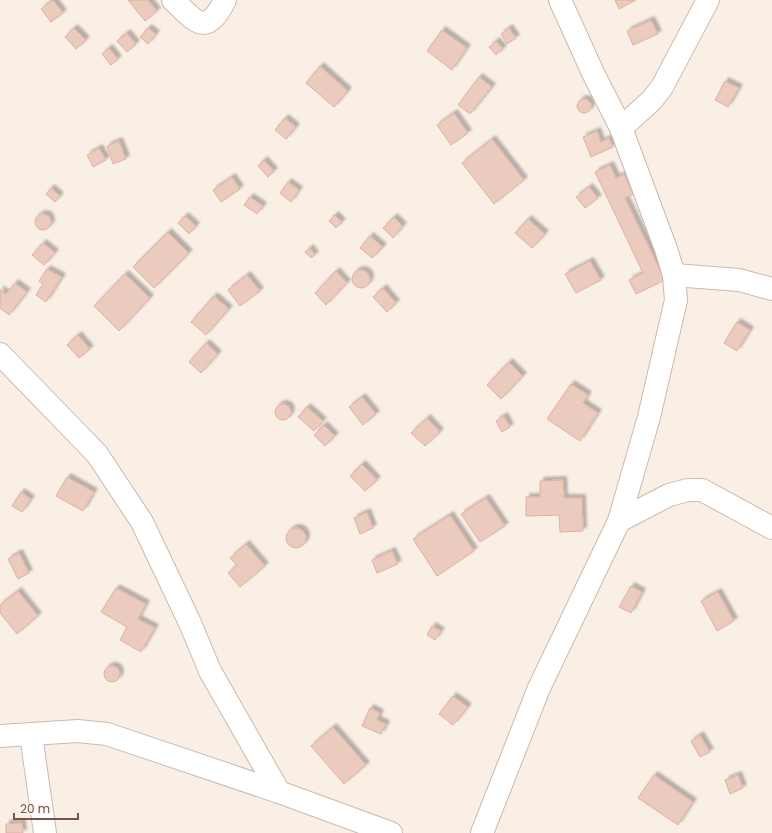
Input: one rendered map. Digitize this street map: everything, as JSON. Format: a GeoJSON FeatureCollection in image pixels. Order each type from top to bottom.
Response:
{"type":"FeatureCollection","features":[{"type":"Feature","properties":{"kind":"street"},"geometry":{"type":"LineString","coordinates":[[173,0],[196,22],[206,23],[213,19],[220,11],[225,0]]}},
{"type":"Feature","properties":{"kind":"street"},"geometry":{"type":"LineString","coordinates":[[482,833],[539,688],[619,521],[649,417],[676,300],[674,275],[622,128],[593,73],[560,0]]}},
{"type":"Feature","properties":{"kind":"street"},"geometry":{"type":"LineString","coordinates":[[622,128],[652,100],[662,87],[708,0]]}},
{"type":"Feature","properties":{"kind":"street"},"geometry":{"type":"LineString","coordinates":[[674,275],[739,280],[772,289]]}},
{"type":"Feature","properties":{"kind":"street"},"geometry":{"type":"LineString","coordinates":[[0,354],[97,454],[142,522],[210,671],[279,792]]}},
{"type":"Feature","properties":{"kind":"street"},"geometry":{"type":"LineString","coordinates":[[619,521],[669,495],[688,490],[702,490],[771,531]]}},
{"type":"Feature","properties":{"kind":"street"},"geometry":{"type":"LineString","coordinates":[[0,736],[78,731],[107,734],[279,792],[391,833]]}},
{"type":"Feature","properties":{"kind":"street"},"geometry":{"type":"LineString","coordinates":[[31,735],[45,833]]}},
{"type":"Feature","properties":{"kind":"building"},"geometry":{"type":"Polygon","coordinates":[[[53,0],[63,13],[51,22],[41,9],[53,0]]]}},
{"type":"Feature","properties":{"kind":"building"},"geometry":{"type":"Polygon","coordinates":[[[128,0],[148,0],[157,11],[145,21],[128,0]]]}},
{"type":"Feature","properties":{"kind":"building"},"geometry":{"type":"Polygon","coordinates":[[[615,0],[636,0],[619,9],[615,0]]]}},
{"type":"Feature","properties":{"kind":"building"},"geometry":{"type":"Polygon","coordinates":[[[651,20],[658,34],[633,45],[627,31],[651,20]]]}},
{"type":"Feature","properties":{"kind":"building"},"geometry":{"type":"Polygon","coordinates":[[[74,28],[86,40],[76,49],[65,37],[74,28]]]}},
{"type":"Feature","properties":{"kind":"building"},"geometry":{"type":"Polygon","coordinates":[[[148,28],[156,34],[148,44],[140,37],[148,28]]]}},
{"type":"Feature","properties":{"kind":"building"},"geometry":{"type":"Polygon","coordinates":[[[509,28],[516,38],[507,44],[501,34],[509,28]]]}},
{"type":"Feature","properties":{"kind":"building"},"geometry":{"type":"Polygon","coordinates":[[[442,30],[467,48],[452,70],[427,51],[442,30]]]}},
{"type":"Feature","properties":{"kind":"building"},"geometry":{"type":"Polygon","coordinates":[[[127,33],[136,44],[127,52],[117,41],[127,33]]]}},
{"type":"Feature","properties":{"kind":"building"},"geometry":{"type":"Polygon","coordinates":[[[496,41],[503,49],[496,55],[489,47],[496,41]]]}},
{"type":"Feature","properties":{"kind":"building"},"geometry":{"type":"Polygon","coordinates":[[[109,48],[118,59],[111,65],[102,54],[109,48]]]}},
{"type":"Feature","properties":{"kind":"building"},"geometry":{"type":"Polygon","coordinates":[[[320,66],[348,91],[334,107],[306,83],[320,66]]]}},
{"type":"Feature","properties":{"kind":"building"},"geometry":{"type":"Polygon","coordinates":[[[479,77],[492,87],[470,114],[458,105],[479,77]]]}},
{"type":"Feature","properties":{"kind":"building"},"geometry":{"type":"Polygon","coordinates":[[[725,81],[739,88],[728,107],[715,100],[725,81]]]}},
{"type":"Feature","properties":{"kind":"building"},"geometry":{"type":"Polygon","coordinates":[[[581,99],[587,99],[591,103],[591,109],[587,113],[581,113],[577,109],[577,103],[581,99]]]}},
{"type":"Feature","properties":{"kind":"building"},"geometry":{"type":"Polygon","coordinates":[[[454,113],[468,133],[451,145],[437,125],[454,113]]]}},
{"type":"Feature","properties":{"kind":"building"},"geometry":{"type":"Polygon","coordinates":[[[285,118],[296,127],[286,139],[275,130],[285,118]]]}},
{"type":"Feature","properties":{"kind":"building"},"geometry":{"type":"Polygon","coordinates":[[[597,131],[601,142],[609,138],[613,147],[591,157],[583,137],[597,131]]]}},
{"type":"Feature","properties":{"kind":"building"},"geometry":{"type":"Polygon","coordinates":[[[492,139],[524,180],[494,204],[462,163],[492,139]]]}},
{"type":"Feature","properties":{"kind":"building"},"geometry":{"type":"Polygon","coordinates":[[[119,141],[126,159],[113,164],[107,146],[119,141]]]}},
{"type":"Feature","properties":{"kind":"building"},"geometry":{"type":"Polygon","coordinates":[[[99,148],[106,160],[93,167],[87,155],[99,148]]]}},
{"type":"Feature","properties":{"kind":"building"},"geometry":{"type":"Polygon","coordinates":[[[264,160],[274,171],[268,177],[258,166],[264,160]]]}},
{"type":"Feature","properties":{"kind":"building"},"geometry":{"type":"Polygon","coordinates":[[[610,165],[616,178],[624,174],[633,194],[625,198],[665,280],[636,294],[629,280],[643,273],[595,172],[610,165]]]}},
{"type":"Feature","properties":{"kind":"building"},"geometry":{"type":"Polygon","coordinates":[[[232,177],[240,189],[221,202],[213,190],[232,177]]]}},
{"type":"Feature","properties":{"kind":"building"},"geometry":{"type":"Polygon","coordinates":[[[288,182],[299,190],[291,202],[280,193],[288,182]]]}},
{"type":"Feature","properties":{"kind":"building"},"geometry":{"type":"Polygon","coordinates":[[[589,187],[598,198],[585,208],[576,197],[589,187]]]}},
{"type":"Feature","properties":{"kind":"building"},"geometry":{"type":"Polygon","coordinates":[[[51,188],[60,196],[55,202],[46,194],[51,188]]]}},
{"type":"Feature","properties":{"kind":"building"},"geometry":{"type":"Polygon","coordinates":[[[250,197],[263,206],[257,214],[244,205],[250,197]]]}},
{"type":"Feature","properties":{"kind":"building"},"geometry":{"type":"Polygon","coordinates":[[[40,214],[46,214],[51,219],[49,228],[46,230],[40,230],[35,225],[35,219],[40,214]]]}},
{"type":"Feature","properties":{"kind":"building"},"geometry":{"type":"Polygon","coordinates":[[[335,215],[342,222],[336,228],[329,221],[335,215]]]}},
{"type":"Feature","properties":{"kind":"building"},"geometry":{"type":"Polygon","coordinates":[[[185,216],[196,226],[189,234],[178,223],[185,216]]]}},
{"type":"Feature","properties":{"kind":"building"},"geometry":{"type":"Polygon","coordinates":[[[394,217],[403,226],[393,238],[383,228],[394,217]]]}},
{"type":"Feature","properties":{"kind":"building"},"geometry":{"type":"Polygon","coordinates":[[[528,219],[545,234],[532,248],[515,233],[528,219]]]}},
{"type":"Feature","properties":{"kind":"building"},"geometry":{"type":"Polygon","coordinates":[[[168,232],[189,253],[154,288],[133,267],[168,232]]]}},
{"type":"Feature","properties":{"kind":"building"},"geometry":{"type":"Polygon","coordinates":[[[370,236],[383,247],[372,258],[360,248],[370,236]]]}},
{"type":"Feature","properties":{"kind":"building"},"geometry":{"type":"Polygon","coordinates":[[[43,243],[55,253],[44,265],[32,255],[43,243]]]}},
{"type":"Feature","properties":{"kind":"building"},"geometry":{"type":"Polygon","coordinates":[[[310,248],[315,255],[311,258],[305,252],[310,248]]]}},
{"type":"Feature","properties":{"kind":"building"},"geometry":{"type":"Polygon","coordinates":[[[590,261],[601,280],[576,293],[565,274],[590,261]]]}},
{"type":"Feature","properties":{"kind":"building"},"geometry":{"type":"Polygon","coordinates":[[[47,269],[62,277],[46,302],[36,295],[43,284],[39,281],[47,269]]]}},
{"type":"Feature","properties":{"kind":"building"},"geometry":{"type":"Polygon","coordinates":[[[361,270],[365,271],[369,275],[369,283],[365,287],[361,288],[357,287],[353,283],[352,279],[353,275],[357,271],[361,270]]]}},
{"type":"Feature","properties":{"kind":"building"},"geometry":{"type":"Polygon","coordinates":[[[336,271],[347,283],[326,305],[315,293],[336,271]]]}},
{"type":"Feature","properties":{"kind":"building"},"geometry":{"type":"Polygon","coordinates":[[[125,274],[150,298],[119,331],[94,306],[125,274]]]}},
{"type":"Feature","properties":{"kind":"building"},"geometry":{"type":"Polygon","coordinates":[[[247,275],[260,291],[240,306],[228,290],[247,275]]]}},
{"type":"Feature","properties":{"kind":"building"},"geometry":{"type":"Polygon","coordinates":[[[15,283],[27,292],[9,315],[0,308],[0,289],[6,294],[15,283]]]}},
{"type":"Feature","properties":{"kind":"building"},"geometry":{"type":"Polygon","coordinates":[[[383,288],[396,303],[387,312],[373,297],[383,288]]]}},
{"type":"Feature","properties":{"kind":"building"},"geometry":{"type":"Polygon","coordinates":[[[214,296],[229,309],[206,335],[191,322],[214,296]]]}},
{"type":"Feature","properties":{"kind":"building"},"geometry":{"type":"Polygon","coordinates":[[[737,322],[750,330],[737,351],[724,343],[737,322]]]}},
{"type":"Feature","properties":{"kind":"building"},"geometry":{"type":"Polygon","coordinates":[[[78,335],[90,349],[79,358],[67,345],[78,335]]]}},
{"type":"Feature","properties":{"kind":"building"},"geometry":{"type":"Polygon","coordinates":[[[206,343],[218,354],[201,373],[189,362],[206,343]]]}},
{"type":"Feature","properties":{"kind":"building"},"geometry":{"type":"Polygon","coordinates":[[[509,362],[523,376],[501,399],[487,385],[509,362]]]}},
{"type":"Feature","properties":{"kind":"building"},"geometry":{"type":"Polygon","coordinates":[[[571,384],[588,395],[583,403],[598,413],[580,441],[547,419],[571,384]]]}},
{"type":"Feature","properties":{"kind":"building"},"geometry":{"type":"Polygon","coordinates":[[[362,397],[376,414],[363,425],[349,407],[362,397]]]}},
{"type":"Feature","properties":{"kind":"building"},"geometry":{"type":"Polygon","coordinates":[[[280,404],[286,404],[291,409],[289,418],[286,420],[280,420],[275,415],[275,409],[280,404]]]}},
{"type":"Feature","properties":{"kind":"building"},"geometry":{"type":"Polygon","coordinates":[[[307,407],[323,421],[314,431],[298,417],[307,407]]]}},
{"type":"Feature","properties":{"kind":"building"},"geometry":{"type":"Polygon","coordinates":[[[504,416],[510,427],[502,432],[496,421],[504,416]]]}},
{"type":"Feature","properties":{"kind":"building"},"geometry":{"type":"Polygon","coordinates":[[[427,418],[440,432],[425,446],[411,433],[427,418]]]}},
{"type":"Feature","properties":{"kind":"building"},"geometry":{"type":"Polygon","coordinates":[[[324,425],[335,436],[325,446],[314,435],[324,425]]]}},
{"type":"Feature","properties":{"kind":"building"},"geometry":{"type":"Polygon","coordinates":[[[362,464],[377,480],[365,491],[350,476],[362,464]]]}},
{"type":"Feature","properties":{"kind":"building"},"geometry":{"type":"Polygon","coordinates":[[[67,477],[94,492],[83,511],[56,496],[67,477]]]}},
{"type":"Feature","properties":{"kind":"building"},"geometry":{"type":"Polygon","coordinates":[[[563,480],[564,498],[582,498],[583,531],[560,532],[559,515],[526,516],[526,497],[540,497],[540,481],[563,480]]]}},
{"type":"Feature","properties":{"kind":"building"},"geometry":{"type":"Polygon","coordinates":[[[21,492],[31,499],[22,512],[12,506],[21,492]]]}},
{"type":"Feature","properties":{"kind":"building"},"geometry":{"type":"Polygon","coordinates":[[[486,498],[505,526],[480,542],[461,514],[486,498]]]}},
{"type":"Feature","properties":{"kind":"building"},"geometry":{"type":"Polygon","coordinates":[[[367,512],[373,528],[360,534],[354,518],[367,512]]]}},
{"type":"Feature","properties":{"kind":"building"},"geometry":{"type":"Polygon","coordinates":[[[450,515],[474,551],[437,576],[413,539],[450,515]]]}},
{"type":"Feature","properties":{"kind":"building"},"geometry":{"type":"Polygon","coordinates":[[[296,528],[303,531],[306,538],[303,545],[296,548],[289,545],[286,538],[289,531],[296,528]]]}},
{"type":"Feature","properties":{"kind":"building"},"geometry":{"type":"Polygon","coordinates":[[[246,544],[265,566],[240,587],[228,573],[237,565],[230,558],[246,544]]]}},
{"type":"Feature","properties":{"kind":"building"},"geometry":{"type":"Polygon","coordinates":[[[392,551],[398,564],[377,573],[372,560],[392,551]]]}},
{"type":"Feature","properties":{"kind":"building"},"geometry":{"type":"Polygon","coordinates":[[[19,553],[29,573],[18,579],[8,559],[19,553]]]}},
{"type":"Feature","properties":{"kind":"building"},"geometry":{"type":"Polygon","coordinates":[[[631,586],[642,592],[631,613],[619,607],[631,586]]]}},
{"type":"Feature","properties":{"kind":"building"},"geometry":{"type":"Polygon","coordinates":[[[116,588],[146,604],[138,619],[155,628],[141,652],[120,640],[127,627],[101,612],[116,588]]]}},
{"type":"Feature","properties":{"kind":"building"},"geometry":{"type":"Polygon","coordinates":[[[18,591],[38,616],[17,634],[0,613],[0,605],[18,591]]]}},
{"type":"Feature","properties":{"kind":"building"},"geometry":{"type":"Polygon","coordinates":[[[718,592],[734,621],[717,631],[701,601],[718,592]]]}},
{"type":"Feature","properties":{"kind":"building"},"geometry":{"type":"Polygon","coordinates":[[[432,626],[441,631],[435,640],[427,635],[432,626]]]}},
{"type":"Feature","properties":{"kind":"building"},"geometry":{"type":"Polygon","coordinates":[[[112,666],[118,668],[120,674],[118,680],[112,682],[106,680],[104,674],[106,668],[112,666]]]}},
{"type":"Feature","properties":{"kind":"building"},"geometry":{"type":"Polygon","coordinates":[[[453,696],[468,707],[453,725],[439,714],[453,696]]]}},
{"type":"Feature","properties":{"kind":"building"},"geometry":{"type":"Polygon","coordinates":[[[370,708],[380,713],[377,720],[386,724],[381,734],[362,726],[370,708]]]}},
{"type":"Feature","properties":{"kind":"building"},"geometry":{"type":"Polygon","coordinates":[[[333,727],[366,765],[344,784],[311,746],[333,727]]]}},
{"type":"Feature","properties":{"kind":"building"},"geometry":{"type":"Polygon","coordinates":[[[700,735],[710,752],[700,757],[691,741],[700,735]]]}},
{"type":"Feature","properties":{"kind":"building"},"geometry":{"type":"Polygon","coordinates":[[[654,775],[693,802],[678,825],[638,798],[654,775]]]}},
{"type":"Feature","properties":{"kind":"building"},"geometry":{"type":"Polygon","coordinates":[[[738,775],[743,788],[730,794],[725,780],[738,775]]]}},
{"type":"Feature","properties":{"kind":"building"},"geometry":{"type":"Polygon","coordinates":[[[22,823],[23,833],[6,833],[6,824],[22,823]]]}}]}
